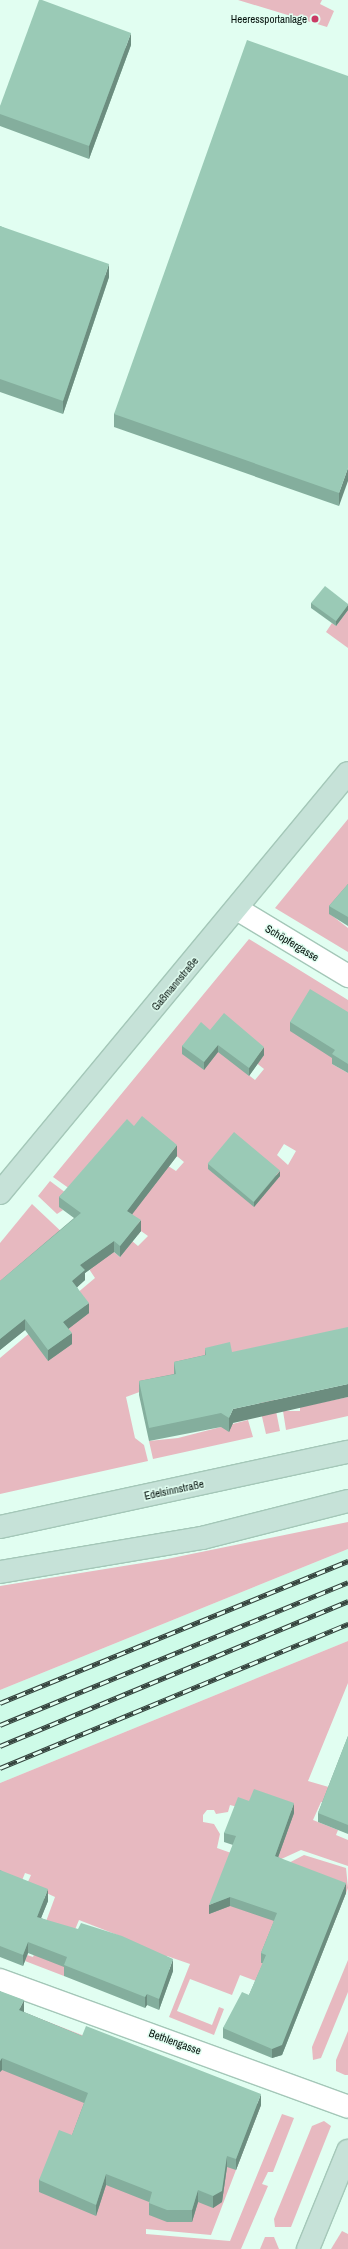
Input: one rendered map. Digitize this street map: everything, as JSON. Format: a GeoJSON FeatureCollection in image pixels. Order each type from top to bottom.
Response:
{"type":"FeatureCollection","features":[{"type":"Feature","properties":{"kind":"main road","name":"Gaßmannstraße"},"geometry":{"type":"LineString","coordinates":[[0,1193],[237,910],[348,773]]}},
{"type":"Feature","properties":{"kind":"main road","name":"Edelsinnstraße"},"geometry":{"type":"LineString","coordinates":[[0,1527],[348,1452]]}},
{"type":"Feature","properties":{"kind":"main road"},"geometry":{"type":"LineString","coordinates":[[0,1572],[202,1538],[348,1501]]}},
{"type":"Feature","properties":{"kind":"main road"},"geometry":{"type":"LineString","coordinates":[[308,2249],[348,2151]]}},
{"type":"Feature","properties":{"kind":"street","name":"Schöpfergasse"},"geometry":{"type":"LineString","coordinates":[[237,910],[348,976]]}},
{"type":"Feature","properties":{"kind":"street","name":"Bethlengasse"},"geometry":{"type":"LineString","coordinates":[[0,1980],[348,2107]]}},
{"type":"Feature","properties":{"kind":"shaded area","name":"Heeressportanlage"},"geometry":{"type":"Polygon","coordinates":[[[238,0],[322,0],[320,4],[334,11],[327,27],[238,0]]]}},
{"type":"Feature","properties":{"kind":"shaded area"},"geometry":{"type":"Polygon","coordinates":[[[348,610],[348,648],[326,632],[332,623],[336,626],[348,610]]]}},
{"type":"Feature","properties":{"kind":"shaded area"},"geometry":{"type":"Polygon","coordinates":[[[348,819],[348,893],[330,914],[348,928],[348,952],[275,908],[348,819]]]}},
{"type":"Feature","properties":{"kind":"shaded area"},"geometry":{"type":"Polygon","coordinates":[[[249,939],[348,1000],[348,1023],[332,1064],[348,1073],[348,1341],[264,1350],[280,1431],[266,1434],[247,1352],[126,1397],[135,1438],[144,1445],[148,1461],[0,1494],[0,1358],[95,1278],[89,1269],[92,1234],[120,1257],[132,1241],[138,1246],[148,1236],[141,1231],[138,1235],[90,1196],[70,1189],[53,1177],[249,939]],[[254,1061],[246,1073],[255,1080],[264,1069],[254,1061]],[[142,1127],[162,1162],[176,1171],[184,1162],[142,1127]],[[284,1144],[277,1155],[288,1165],[296,1151],[284,1144]]]}},
{"type":"Feature","properties":{"kind":"shaded area"},"geometry":{"type":"Polygon","coordinates":[[[50,1181],[66,1193],[60,1207],[63,1210],[57,1214],[38,1196],[50,1181]]]}},
{"type":"Feature","properties":{"kind":"shaded area"},"geometry":{"type":"Polygon","coordinates":[[[32,1204],[66,1236],[0,1291],[0,1243],[32,1204]]]}},
{"type":"Feature","properties":{"kind":"shaded area"},"geometry":{"type":"Polygon","coordinates":[[[348,1397],[348,1416],[286,1430],[283,1411],[300,1411],[300,1407],[348,1397]]]}},
{"type":"Feature","properties":{"kind":"shaded area"},"geometry":{"type":"Polygon","coordinates":[[[248,1420],[253,1437],[153,1459],[149,1441],[178,1438],[248,1420]]]}},
{"type":"Feature","properties":{"kind":"shaded area"},"geometry":{"type":"Polygon","coordinates":[[[348,1522],[348,1549],[0,1690],[0,1586],[167,1559],[348,1522]]]}},
{"type":"Feature","properties":{"kind":"shaded area"},"geometry":{"type":"Polygon","coordinates":[[[348,1549],[348,1641],[0,1783],[0,1690],[348,1549]]]}},
{"type":"Feature","properties":{"kind":"shaded area"},"geometry":{"type":"Polygon","coordinates":[[[348,1641],[348,1683],[308,1781],[332,1788],[333,1806],[321,1802],[313,1820],[338,1830],[336,1835],[348,1840],[348,1866],[301,1850],[277,1861],[249,1810],[230,1805],[228,1812],[216,1814],[214,1810],[207,1810],[203,1815],[203,1822],[214,1824],[220,1834],[217,1848],[277,1869],[304,1855],[346,1868],[348,1888],[304,1999],[240,1975],[232,1995],[190,1979],[177,2011],[212,2025],[219,2007],[224,2009],[214,2035],[169,2017],[190,1964],[167,1956],[165,1961],[125,1938],[79,1920],[63,1959],[67,1968],[64,1976],[25,1961],[27,1955],[33,1957],[55,1897],[27,1884],[31,1875],[25,1873],[21,1883],[0,1875],[0,1783],[348,1641]]]}},
{"type":"Feature","properties":{"kind":"shaded area"},"geometry":{"type":"Polygon","coordinates":[[[348,1960],[348,1992],[321,2058],[313,2060],[312,2047],[348,1960]]]}},
{"type":"Feature","properties":{"kind":"shaded area"},"geometry":{"type":"Polygon","coordinates":[[[0,2003],[261,2105],[211,2235],[146,2229],[146,2234],[230,2241],[282,2114],[294,2118],[273,2172],[268,2172],[262,2184],[268,2186],[241,2249],[0,2249],[0,2003]]]}},
{"type":"Feature","properties":{"kind":"shaded area"},"geometry":{"type":"Polygon","coordinates":[[[348,2031],[348,2075],[345,2075],[336,2071],[336,2060],[348,2031]]]}},
{"type":"Feature","properties":{"kind":"shaded area"},"geometry":{"type":"Polygon","coordinates":[[[324,2121],[331,2126],[291,2227],[275,2227],[274,2219],[312,2126],[324,2121]]]}},
{"type":"Feature","properties":{"kind":"shaded area"},"geometry":{"type":"Polygon","coordinates":[[[342,2231],[348,2234],[348,2249],[331,2249],[342,2231]]]}},
{"type":"Feature","properties":{"kind":"shaded area"},"geometry":{"type":"Polygon","coordinates":[[[265,2237],[274,2237],[279,2249],[260,2249],[265,2237]]]}},
{"type":"Feature","properties":{"kind":"building"},"geometry":{"type":"Polygon","coordinates":[[[39,0],[131,33],[89,146],[0,114],[0,106],[39,0]]]}},
{"type":"Feature","properties":{"kind":"building"},"geometry":{"type":"Polygon","coordinates":[[[247,40],[348,76],[348,468],[339,493],[114,414],[247,40]]]}},
{"type":"Feature","properties":{"kind":"building"},"geometry":{"type":"Polygon","coordinates":[[[0,226],[109,264],[63,401],[0,379],[0,226]]]}},
{"type":"Feature","properties":{"kind":"building"},"geometry":{"type":"Polygon","coordinates":[[[325,586],[348,604],[336,621],[311,603],[325,586]]]}},
{"type":"Feature","properties":{"kind":"building"},"geometry":{"type":"Polygon","coordinates":[[[348,884],[348,917],[329,906],[348,884]]]}},
{"type":"Feature","properties":{"kind":"building"},"geometry":{"type":"Polygon","coordinates":[[[310,989],[348,1012],[348,1064],[332,1054],[335,1050],[290,1022],[310,989]]]}},
{"type":"Feature","properties":{"kind":"building"},"geometry":{"type":"Polygon","coordinates":[[[224,1013],[264,1047],[249,1068],[218,1045],[204,1062],[182,1046],[201,1022],[210,1030],[224,1013]]]}},
{"type":"Feature","properties":{"kind":"building"},"geometry":{"type":"Polygon","coordinates":[[[142,1116],[177,1145],[127,1211],[141,1220],[120,1246],[114,1241],[80,1265],[85,1270],[72,1281],[89,1303],[63,1322],[72,1333],[48,1350],[25,1319],[0,1339],[0,1281],[81,1213],[59,1197],[127,1119],[134,1126],[142,1116]]]}},
{"type":"Feature","properties":{"kind":"building"},"geometry":{"type":"Polygon","coordinates":[[[234,1132],[280,1171],[254,1202],[208,1163],[234,1132]]]}},
{"type":"Feature","properties":{"kind":"building"},"geometry":{"type":"Polygon","coordinates":[[[348,1327],[348,1384],[233,1409],[229,1418],[221,1413],[149,1428],[139,1381],[176,1374],[174,1362],[206,1355],[205,1348],[230,1342],[232,1352],[348,1327]]]}},
{"type":"Feature","properties":{"kind":"building"},"geometry":{"type":"Polygon","coordinates":[[[348,1736],[348,1825],[318,1813],[348,1736]]]}},
{"type":"Feature","properties":{"kind":"building"},"geometry":{"type":"Polygon","coordinates":[[[254,1789],[294,1803],[275,1856],[346,1883],[282,2045],[272,2049],[223,2028],[242,1992],[249,1995],[266,1955],[261,1953],[277,1913],[230,1897],[209,1905],[236,1836],[224,1833],[238,1797],[249,1801],[254,1789]]]}},
{"type":"Feature","properties":{"kind":"building"},"geometry":{"type":"Polygon","coordinates":[[[0,1870],[48,1889],[37,1917],[78,1929],[81,1923],[122,1936],[173,1959],[159,1999],[147,1994],[145,1997],[64,1965],[67,1957],[28,1942],[23,1955],[0,1946],[0,1870]]]}},
{"type":"Feature","properties":{"kind":"building"},"geometry":{"type":"Polygon","coordinates":[[[0,1991],[24,2000],[19,2010],[82,2036],[86,2026],[261,2094],[236,2159],[227,2156],[222,2191],[213,2196],[198,2190],[192,2210],[167,2210],[149,2203],[152,2192],[106,2174],[96,2205],[39,2180],[59,2130],[72,2135],[88,2093],[2,2058],[0,2061],[0,1991]]]}},
{"type":"Feature","properties":{"kind":"railway"},"geometry":{"type":"LineString","coordinates":[[0,1703],[348,1561]]}},
{"type":"Feature","properties":{"kind":"railway"},"geometry":{"type":"LineString","coordinates":[[0,1725],[348,1582]]}},
{"type":"Feature","properties":{"kind":"railway"},"geometry":{"type":"LineString","coordinates":[[0,1746],[348,1601]]}},
{"type":"Feature","properties":{"kind":"railway"},"geometry":{"type":"LineString","coordinates":[[0,1768],[348,1624]]}},
{"type":"Feature","properties":{"kind":"place","name":"Heeressportanlage"},"geometry":{"type":"Point","coordinates":[315,19]}}]}
